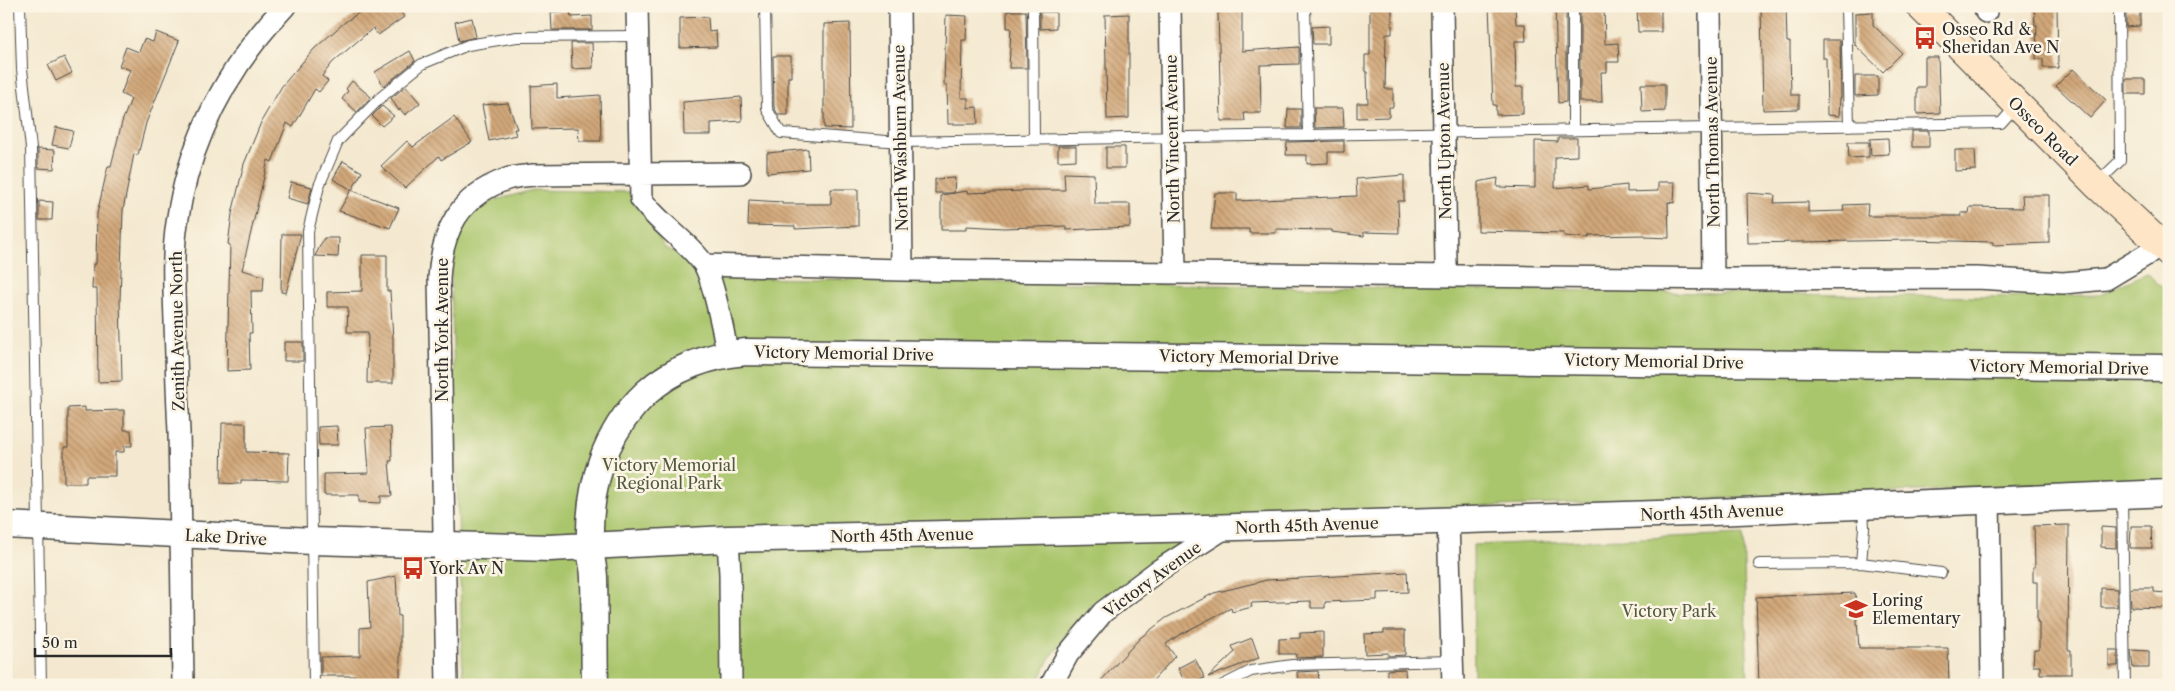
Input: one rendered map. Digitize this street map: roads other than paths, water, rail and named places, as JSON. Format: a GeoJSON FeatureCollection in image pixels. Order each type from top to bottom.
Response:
{"type":"FeatureCollection","features":[{"type":"Feature","properties":{"kind":"main road","name":"Osseo Road"},"geometry":{"type":"LineString","coordinates":[[1920,6],[2096,184],[2164,248]]}},
{"type":"Feature","properties":{"kind":"street","name":"Zenith Avenue North"},"geometry":{"type":"LineString","coordinates":[[183,685],[182,534],[174,276],[177,224],[187,173],[205,123],[230,77],[259,34],[285,6]]}},
{"type":"Feature","properties":{"kind":"street"},"geometry":{"type":"LineString","coordinates":[[637,6],[641,199],[650,211],[666,224],[705,265],[723,328],[727,354]]}},
{"type":"Feature","properties":{"kind":"street","name":"North Washburn Avenue"},"geometry":{"type":"LineString","coordinates":[[899,6],[902,270]]}},
{"type":"Feature","properties":{"kind":"street","name":"North Vincent Avenue"},"geometry":{"type":"LineString","coordinates":[[1170,6],[1174,272]]}},
{"type":"Feature","properties":{"kind":"street","name":"North Upton Avenue"},"geometry":{"type":"LineString","coordinates":[[1442,6],[1446,264],[1448,276]]}},
{"type":"Feature","properties":{"kind":"street","name":"North Thomas Avenue"},"geometry":{"type":"LineString","coordinates":[[1710,6],[1713,278]]}},
{"type":"Feature","properties":{"kind":"street","name":"North York Avenue"},"geometry":{"type":"LineString","coordinates":[[447,685],[439,278],[441,252],[449,227],[464,206],[485,190],[508,179],[534,175],[740,173]]}},
{"type":"Feature","properties":{"kind":"street"},"geometry":{"type":"LineString","coordinates":[[705,265],[902,270],[1448,276],[1976,278],[2063,283],[2106,279],[2146,255],[2164,248]]}},
{"type":"Feature","properties":{"kind":"street","name":"Victory Memorial Drive"},"geometry":{"type":"LineString","coordinates":[[595,685],[594,576],[590,546],[590,518],[601,463],[613,433],[628,411],[652,388],[670,375],[690,365],[727,354],[746,352],[2169,368]]}},
{"type":"Feature","properties":{"kind":"street","name":"North 45th Avenue"},"geometry":{"type":"LineString","coordinates":[[445,546],[549,548],[728,539],[1225,528],[1862,506],[2169,493]]}},
{"type":"Feature","properties":{"kind":"street"},"geometry":{"type":"LineString","coordinates":[[1989,500],[1992,685]]}},
{"type":"Feature","properties":{"kind":"street"},"geometry":{"type":"LineString","coordinates":[[1448,520],[1453,685]]}},
{"type":"Feature","properties":{"kind":"street","name":"Lake Drive"},"geometry":{"type":"LineString","coordinates":[[6,525],[445,546]]}},
{"type":"Feature","properties":{"kind":"street","name":"Victory Avenue"},"geometry":{"type":"LineString","coordinates":[[1051,685],[1068,654],[1103,612],[1159,570],[1225,528]]}},
{"type":"Feature","properties":{"kind":"street"},"geometry":{"type":"LineString","coordinates":[[728,539],[731,685]]}},
{"type":"Feature","properties":{"kind":"lane"},"geometry":{"type":"LineString","coordinates":[[20,6],[22,69],[31,148],[41,685]]}},
{"type":"Feature","properties":{"kind":"lane"},"geometry":{"type":"LineString","coordinates":[[765,6],[767,109],[781,134],[900,142],[1034,138],[1444,134],[2001,123],[2017,105]]}},
{"type":"Feature","properties":{"kind":"lane"},"geometry":{"type":"LineString","coordinates":[[1033,6],[1034,138]]}},
{"type":"Feature","properties":{"kind":"lane"},"geometry":{"type":"LineString","coordinates":[[1305,6],[1308,135]]}},
{"type":"Feature","properties":{"kind":"lane"},"geometry":{"type":"LineString","coordinates":[[1573,6],[1573,131]]}},
{"type":"Feature","properties":{"kind":"lane"},"geometry":{"type":"LineString","coordinates":[[1846,6],[1850,126]]}},
{"type":"Feature","properties":{"kind":"lane"},"geometry":{"type":"LineString","coordinates":[[2096,184],[2120,161],[2119,6]]}},
{"type":"Feature","properties":{"kind":"lane"},"geometry":{"type":"LineString","coordinates":[[314,685],[308,231],[319,186],[338,141],[380,98],[422,64],[468,45],[517,37],[638,36]]}},
{"type":"Feature","properties":{"kind":"lane"},"geometry":{"type":"LineString","coordinates":[[2122,496],[2125,685]]}},
{"type":"Feature","properties":{"kind":"lane"},"geometry":{"type":"LineString","coordinates":[[1862,506],[1864,528],[1862,563]]}},
{"type":"Feature","properties":{"kind":"lane"},"geometry":{"type":"LineString","coordinates":[[1759,564],[1862,563],[1941,573]]}},
{"type":"Feature","properties":{"kind":"lane"},"geometry":{"type":"LineString","coordinates":[[1223,685],[1251,671],[1292,665],[1452,661]]}},
{"type":"Feature","properties":{"kind":"place","name":"Osseo Rd & Sheridan Ave N"},"geometry":{"type":"Point","coordinates":[1925,38]}},
{"type":"Feature","properties":{"kind":"place","name":"York Av N"},"geometry":{"type":"Point","coordinates":[413,568]}},
{"type":"Feature","properties":{"kind":"place","name":"Loring Elementary"},"geometry":{"type":"Point","coordinates":[1856,609]}},
{"type":"Feature","properties":{"kind":"park label","name":"Victory Memorial Regional Park"},"geometry":{"type":"Point","coordinates":[669,474]}},
{"type":"Feature","properties":{"kind":"park label","name":"Victory Park"},"geometry":{"type":"Point","coordinates":[1669,611]}}]}
